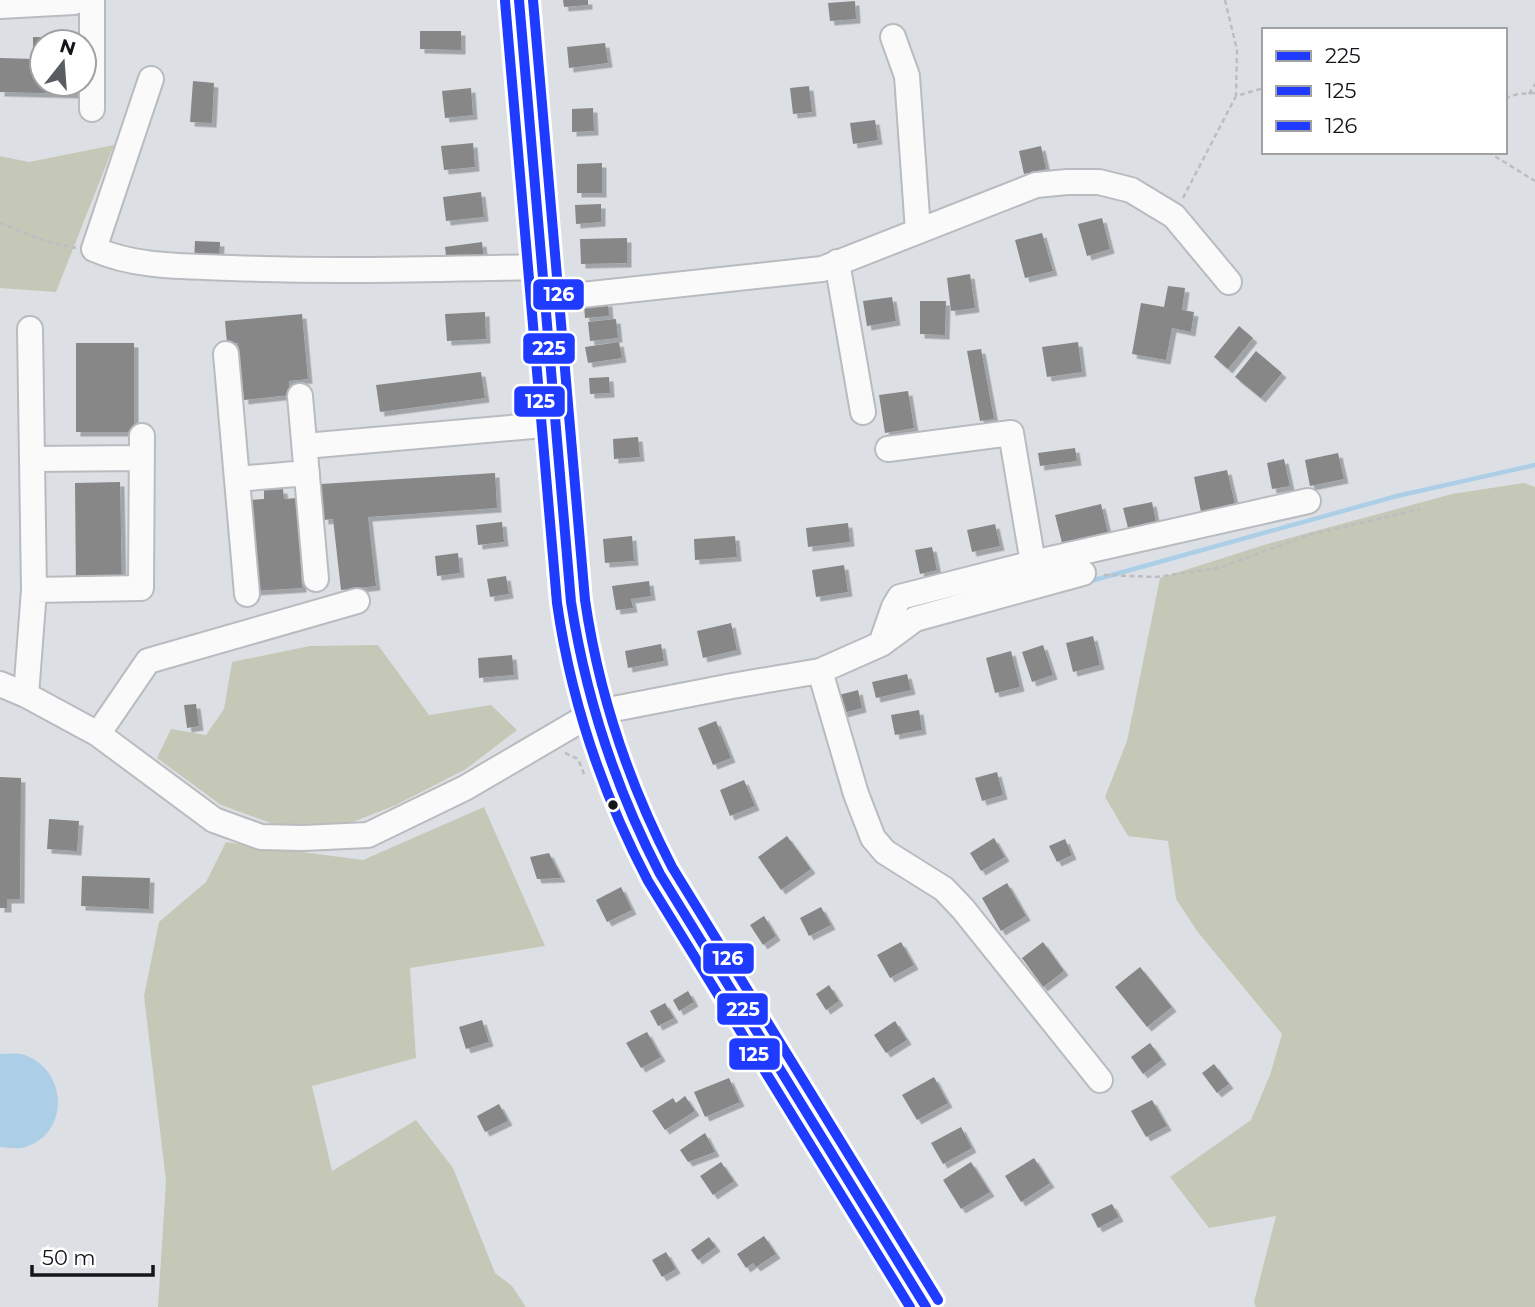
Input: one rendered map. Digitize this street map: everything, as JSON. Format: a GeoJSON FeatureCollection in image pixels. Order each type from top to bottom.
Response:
{"type":"FeatureCollection","features":[{"type":"Feature","properties":{"kind":"main road"},"geometry":{"type":"LineString","coordinates":[[519,0],[572,610],[593,712],[625,804],[660,874],[926,1307]]}},
{"type":"Feature","properties":{"kind":"street"},"geometry":{"type":"LineString","coordinates":[[0,6],[76,0]]}},
{"type":"Feature","properties":{"kind":"street"},"geometry":{"type":"LineString","coordinates":[[92,0],[92,109]]}},
{"type":"Feature","properties":{"kind":"street"},"geometry":{"type":"LineString","coordinates":[[893,37],[907,76],[918,231]]}},
{"type":"Feature","properties":{"kind":"street"},"geometry":{"type":"LineString","coordinates":[[151,79],[94,249],[113,258],[153,264],[309,271],[541,267]]}},
{"type":"Feature","properties":{"kind":"street"},"geometry":{"type":"LineString","coordinates":[[545,299],[822,269],[1036,186],[1066,182],[1099,182],[1131,190],[1174,216],[1229,282]]}},
{"type":"Feature","properties":{"kind":"street"},"geometry":{"type":"LineString","coordinates":[[838,262],[863,412]]}},
{"type":"Feature","properties":{"kind":"street"},"geometry":{"type":"LineString","coordinates":[[26,695],[34,590],[30,329]]}},
{"type":"Feature","properties":{"kind":"street"},"geometry":{"type":"LineString","coordinates":[[226,354],[247,594]]}},
{"type":"Feature","properties":{"kind":"street"},"geometry":{"type":"LineString","coordinates":[[300,396],[316,579]]}},
{"type":"Feature","properties":{"kind":"street"},"geometry":{"type":"LineString","coordinates":[[304,446],[555,424]]}},
{"type":"Feature","properties":{"kind":"street"},"geometry":{"type":"LineString","coordinates":[[888,449],[1011,433],[1033,563]]}},
{"type":"Feature","properties":{"kind":"street"},"geometry":{"type":"LineString","coordinates":[[32,458],[142,447],[141,588],[34,590]]}},
{"type":"Feature","properties":{"kind":"street"},"geometry":{"type":"LineString","coordinates":[[237,479],[307,473]]}},
{"type":"Feature","properties":{"kind":"street"},"geometry":{"type":"LineString","coordinates":[[881,644],[900,597],[1033,563],[1308,501]]}},
{"type":"Feature","properties":{"kind":"street"},"geometry":{"type":"LineString","coordinates":[[0,684],[98,734],[214,820],[261,837],[368,835],[465,788],[593,712],[820,671],[881,644],[915,619],[1083,573]]}},
{"type":"Feature","properties":{"kind":"street"},"geometry":{"type":"LineString","coordinates":[[98,734],[148,661],[357,601]]}},
{"type":"Feature","properties":{"kind":"street"},"geometry":{"type":"LineString","coordinates":[[820,671],[856,794],[873,838],[885,852],[944,889],[963,909],[1100,1080]]}},
{"type":"Feature","properties":{"kind":"path"},"geometry":{"type":"LineString","coordinates":[[1174,216],[1236,96],[1237,50],[1225,0]]}},
{"type":"Feature","properties":{"kind":"path"},"geometry":{"type":"LineString","coordinates":[[1529,94],[1535,84]]}},
{"type":"Feature","properties":{"kind":"path"},"geometry":{"type":"LineString","coordinates":[[1236,96],[1262,89]]}},
{"type":"Feature","properties":{"kind":"path"},"geometry":{"type":"LineString","coordinates":[[1507,98],[1535,93]]}},
{"type":"Feature","properties":{"kind":"path"},"geometry":{"type":"LineString","coordinates":[[1491,154],[1535,181]]}},
{"type":"Feature","properties":{"kind":"path"},"geometry":{"type":"LineString","coordinates":[[0,223],[64,247],[94,249]]}},
{"type":"Feature","properties":{"kind":"path"},"geometry":{"type":"LineString","coordinates":[[1083,573],[1156,578],[1219,568],[1309,535],[1420,509]]}},
{"type":"Feature","properties":{"kind":"path"},"geometry":{"type":"LineString","coordinates":[[557,752],[578,759],[584,774]]}},
{"type":"Feature","properties":{"kind":"green space"},"geometry":{"type":"Polygon","coordinates":[[[114,145],[56,292],[0,288],[0,156],[29,162],[114,145]]]}},
{"type":"Feature","properties":{"kind":"green space"},"geometry":{"type":"Polygon","coordinates":[[[1524,483],[1535,487],[1535,1307],[1256,1307],[1254,1302],[1276,1216],[1209,1228],[1170,1177],[1251,1120],[1270,1075],[1282,1034],[1197,931],[1176,899],[1168,841],[1128,836],[1105,797],[1127,741],[1160,578],[1264,545],[1452,494],[1524,483]]]}},
{"type":"Feature","properties":{"kind":"green space"},"geometry":{"type":"Polygon","coordinates":[[[378,645],[429,715],[491,705],[517,730],[466,769],[396,805],[340,827],[279,826],[221,805],[157,758],[171,729],[206,735],[224,709],[232,662],[310,646],[378,645]]]}},
{"type":"Feature","properties":{"kind":"green space"},"geometry":{"type":"Polygon","coordinates":[[[484,807],[545,946],[410,968],[416,1058],[312,1086],[332,1171],[416,1120],[453,1168],[495,1273],[512,1286],[526,1307],[158,1307],[166,1181],[144,996],[159,922],[206,882],[226,842],[363,860],[484,807]]]}},
{"type":"Feature","properties":{"kind":"water"},"geometry":{"type":"Polygon","coordinates":[[[0,1054],[24,1055],[41,1064],[51,1076],[56,1090],[58,1104],[49,1131],[37,1142],[22,1148],[0,1147],[0,1054]]]}},
{"type":"Feature","properties":{"kind":"building"},"geometry":{"type":"Polygon","coordinates":[[[563,0],[588,0],[588,5],[564,7],[563,0]]]}},
{"type":"Feature","properties":{"kind":"building"},"geometry":{"type":"Polygon","coordinates":[[[855,1],[856,19],[830,21],[828,3],[855,1]]]}},
{"type":"Feature","properties":{"kind":"building"},"geometry":{"type":"Polygon","coordinates":[[[420,31],[461,31],[461,50],[420,49],[420,31]]]}},
{"type":"Feature","properties":{"kind":"building"},"geometry":{"type":"Polygon","coordinates":[[[605,43],[608,63],[569,68],[567,47],[605,43]]]}},
{"type":"Feature","properties":{"kind":"building"},"geometry":{"type":"Polygon","coordinates":[[[0,58],[28,59],[28,93],[0,92],[0,58]]]}},
{"type":"Feature","properties":{"kind":"building"},"geometry":{"type":"Polygon","coordinates":[[[193,81],[214,83],[212,123],[190,122],[193,81]]]}},
{"type":"Feature","properties":{"kind":"building"},"geometry":{"type":"Polygon","coordinates":[[[809,86],[812,112],[793,114],[790,88],[809,86]]]}},
{"type":"Feature","properties":{"kind":"building"},"geometry":{"type":"Polygon","coordinates":[[[471,88],[473,115],[445,118],[442,91],[471,88]]]}},
{"type":"Feature","properties":{"kind":"building"},"geometry":{"type":"Polygon","coordinates":[[[593,108],[594,131],[572,132],[572,109],[593,108]]]}},
{"type":"Feature","properties":{"kind":"building"},"geometry":{"type":"Polygon","coordinates":[[[875,120],[878,140],[853,144],[850,123],[875,120]]]}},
{"type":"Feature","properties":{"kind":"building"},"geometry":{"type":"Polygon","coordinates":[[[473,143],[475,167],[444,170],[441,146],[473,143]]]}},
{"type":"Feature","properties":{"kind":"building"},"geometry":{"type":"Polygon","coordinates":[[[1041,146],[1046,169],[1024,174],[1019,151],[1041,146]]]}},
{"type":"Feature","properties":{"kind":"building"},"geometry":{"type":"Polygon","coordinates":[[[602,163],[602,193],[577,193],[577,164],[602,163]]]}},
{"type":"Feature","properties":{"kind":"building"},"geometry":{"type":"Polygon","coordinates":[[[481,192],[484,217],[446,221],[443,197],[481,192]]]}},
{"type":"Feature","properties":{"kind":"building"},"geometry":{"type":"Polygon","coordinates":[[[601,204],[601,222],[576,224],[575,205],[601,204]]]}},
{"type":"Feature","properties":{"kind":"building"},"geometry":{"type":"Polygon","coordinates":[[[1102,218],[1110,249],[1087,256],[1078,224],[1102,218]]]}},
{"type":"Feature","properties":{"kind":"building"},"geometry":{"type":"Polygon","coordinates":[[[1042,233],[1053,271],[1025,278],[1015,240],[1042,233]]]}},
{"type":"Feature","properties":{"kind":"building"},"geometry":{"type":"Polygon","coordinates":[[[627,238],[627,263],[581,264],[580,239],[627,238]]]}},
{"type":"Feature","properties":{"kind":"building"},"geometry":{"type":"Polygon","coordinates":[[[195,241],[220,242],[219,262],[194,261],[195,241]]]}},
{"type":"Feature","properties":{"kind":"building"},"geometry":{"type":"Polygon","coordinates":[[[482,242],[484,261],[447,265],[445,247],[482,242]]]}},
{"type":"Feature","properties":{"kind":"building"},"geometry":{"type":"Polygon","coordinates":[[[970,274],[975,308],[951,311],[947,278],[970,274]]]}},
{"type":"Feature","properties":{"kind":"building"},"geometry":{"type":"Polygon","coordinates":[[[1168,286],[1185,288],[1182,310],[1194,312],[1191,332],[1172,328],[1166,360],[1132,354],[1141,303],[1164,307],[1168,286]]]}},
{"type":"Feature","properties":{"kind":"building"},"geometry":{"type":"Polygon","coordinates":[[[892,297],[896,321],[867,326],[863,301],[892,297]]]}},
{"type":"Feature","properties":{"kind":"building"},"geometry":{"type":"Polygon","coordinates":[[[920,301],[946,301],[945,335],[920,334],[920,301]]]}},
{"type":"Feature","properties":{"kind":"building"},"geometry":{"type":"Polygon","coordinates":[[[608,302],[609,316],[585,318],[584,304],[608,302]]]}},
{"type":"Feature","properties":{"kind":"building"},"geometry":{"type":"Polygon","coordinates":[[[485,312],[486,339],[447,341],[445,314],[485,312]]]}},
{"type":"Feature","properties":{"kind":"building"},"geometry":{"type":"Polygon","coordinates":[[[302,314],[308,379],[289,381],[290,395],[244,400],[238,343],[227,344],[225,321],[302,314]]]}},
{"type":"Feature","properties":{"kind":"building"},"geometry":{"type":"Polygon","coordinates":[[[616,319],[618,338],[590,341],[588,322],[616,319]]]}},
{"type":"Feature","properties":{"kind":"building"},"geometry":{"type":"Polygon","coordinates":[[[1239,326],[1253,338],[1228,369],[1214,357],[1239,326]]]}},
{"type":"Feature","properties":{"kind":"building"},"geometry":{"type":"Polygon","coordinates":[[[619,342],[622,358],[588,363],[585,347],[619,342]]]}},
{"type":"Feature","properties":{"kind":"building"},"geometry":{"type":"Polygon","coordinates":[[[1078,342],[1082,372],[1047,377],[1042,347],[1078,342]]]}},
{"type":"Feature","properties":{"kind":"building"},"geometry":{"type":"Polygon","coordinates":[[[76,343],[134,343],[134,432],[76,432],[76,343]]]}},
{"type":"Feature","properties":{"kind":"building"},"geometry":{"type":"Polygon","coordinates":[[[981,349],[994,419],[980,421],[967,351],[981,349]]]}},
{"type":"Feature","properties":{"kind":"building"},"geometry":{"type":"Polygon","coordinates":[[[1256,351],[1282,373],[1261,398],[1235,377],[1256,351]]]}},
{"type":"Feature","properties":{"kind":"building"},"geometry":{"type":"Polygon","coordinates":[[[481,372],[485,398],[380,412],[376,385],[481,372]]]}},
{"type":"Feature","properties":{"kind":"building"},"geometry":{"type":"Polygon","coordinates":[[[609,377],[610,393],[590,394],[589,378],[609,377]]]}},
{"type":"Feature","properties":{"kind":"building"},"geometry":{"type":"Polygon","coordinates":[[[908,391],[914,428],[885,433],[879,395],[908,391]]]}},
{"type":"Feature","properties":{"kind":"building"},"geometry":{"type":"Polygon","coordinates":[[[638,437],[640,457],[614,459],[613,439],[638,437]]]}},
{"type":"Feature","properties":{"kind":"building"},"geometry":{"type":"Polygon","coordinates":[[[1075,448],[1077,461],[1040,466],[1038,453],[1075,448]]]}},
{"type":"Feature","properties":{"kind":"building"},"geometry":{"type":"Polygon","coordinates":[[[1338,453],[1344,479],[1310,486],[1305,460],[1338,453]]]}},
{"type":"Feature","properties":{"kind":"building"},"geometry":{"type":"Polygon","coordinates":[[[1284,459],[1290,486],[1272,489],[1267,463],[1284,459]]]}},
{"type":"Feature","properties":{"kind":"building"},"geometry":{"type":"Polygon","coordinates":[[[1227,470],[1235,504],[1201,512],[1194,477],[1227,470]]]}},
{"type":"Feature","properties":{"kind":"building"},"geometry":{"type":"Polygon","coordinates":[[[495,473],[497,508],[368,517],[376,586],[341,590],[333,519],[324,520],[321,484],[495,473]]]}},
{"type":"Feature","properties":{"kind":"building"},"geometry":{"type":"Polygon","coordinates":[[[120,482],[122,587],[76,588],[75,483],[120,482]]]}},
{"type":"Feature","properties":{"kind":"building"},"geometry":{"type":"Polygon","coordinates":[[[283,489],[284,499],[297,498],[302,588],[254,591],[249,500],[264,499],[264,490],[283,489]]]}},
{"type":"Feature","properties":{"kind":"building"},"geometry":{"type":"Polygon","coordinates":[[[1152,502],[1156,522],[1128,528],[1123,508],[1152,502]]]}},
{"type":"Feature","properties":{"kind":"building"},"geometry":{"type":"Polygon","coordinates":[[[1101,504],[1108,533],[1062,543],[1055,515],[1101,504]]]}},
{"type":"Feature","properties":{"kind":"building"},"geometry":{"type":"Polygon","coordinates":[[[502,522],[504,542],[478,545],[476,525],[502,522]]]}},
{"type":"Feature","properties":{"kind":"building"},"geometry":{"type":"Polygon","coordinates":[[[848,523],[850,542],[808,547],[806,528],[848,523]]]}},
{"type":"Feature","properties":{"kind":"building"},"geometry":{"type":"Polygon","coordinates":[[[995,524],[1000,546],[972,552],[967,530],[995,524]]]}},
{"type":"Feature","properties":{"kind":"building"},"geometry":{"type":"Polygon","coordinates":[[[632,536],[634,561],[605,563],[603,539],[632,536]]]}},
{"type":"Feature","properties":{"kind":"building"},"geometry":{"type":"Polygon","coordinates":[[[735,536],[737,557],[695,560],[694,539],[735,536]]]}},
{"type":"Feature","properties":{"kind":"building"},"geometry":{"type":"Polygon","coordinates":[[[932,547],[937,570],[920,574],[915,550],[932,547]]]}},
{"type":"Feature","properties":{"kind":"building"},"geometry":{"type":"Polygon","coordinates":[[[458,553],[460,573],[437,576],[435,556],[458,553]]]}},
{"type":"Feature","properties":{"kind":"building"},"geometry":{"type":"Polygon","coordinates":[[[844,565],[848,592],[816,597],[812,570],[844,565]]]}},
{"type":"Feature","properties":{"kind":"building"},"geometry":{"type":"Polygon","coordinates":[[[506,576],[509,594],[490,597],[487,579],[506,576]]]}},
{"type":"Feature","properties":{"kind":"building"},"geometry":{"type":"Polygon","coordinates":[[[649,581],[651,596],[631,599],[633,608],[616,610],[612,586],[649,581]]]}},
{"type":"Feature","properties":{"kind":"building"},"geometry":{"type":"Polygon","coordinates":[[[731,623],[737,650],[703,658],[697,631],[731,623]]]}},
{"type":"Feature","properties":{"kind":"building"},"geometry":{"type":"Polygon","coordinates":[[[1093,636],[1100,665],[1073,672],[1066,643],[1093,636]]]}},
{"type":"Feature","properties":{"kind":"building"},"geometry":{"type":"Polygon","coordinates":[[[661,644],[664,661],[628,668],[625,651],[661,644]]]}},
{"type":"Feature","properties":{"kind":"building"},"geometry":{"type":"Polygon","coordinates":[[[1043,645],[1053,675],[1032,682],[1022,652],[1043,645]]]}},
{"type":"Feature","properties":{"kind":"building"},"geometry":{"type":"Polygon","coordinates":[[[1011,651],[1020,687],[995,693],[986,658],[1011,651]]]}},
{"type":"Feature","properties":{"kind":"building"},"geometry":{"type":"Polygon","coordinates":[[[512,655],[514,675],[479,678],[478,658],[512,655]]]}},
{"type":"Feature","properties":{"kind":"building"},"geometry":{"type":"Polygon","coordinates":[[[907,674],[911,690],[876,698],[872,682],[907,674]]]}},
{"type":"Feature","properties":{"kind":"building"},"geometry":{"type":"Polygon","coordinates":[[[858,690],[862,708],[843,713],[839,695],[858,690]]]}},
{"type":"Feature","properties":{"kind":"building"},"geometry":{"type":"Polygon","coordinates":[[[196,704],[199,726],[187,728],[184,705],[196,704]]]}},
{"type":"Feature","properties":{"kind":"building"},"geometry":{"type":"Polygon","coordinates":[[[919,710],[922,730],[895,735],[891,715],[919,710]]]}},
{"type":"Feature","properties":{"kind":"building"},"geometry":{"type":"Polygon","coordinates":[[[716,721],[731,758],[713,765],[698,728],[716,721]]]}},
{"type":"Feature","properties":{"kind":"building"},"geometry":{"type":"Polygon","coordinates":[[[997,772],[1003,795],[982,801],[975,778],[997,772]]]}},
{"type":"Feature","properties":{"kind":"building"},"geometry":{"type":"Polygon","coordinates":[[[0,777],[21,778],[20,899],[7,899],[7,908],[0,908],[0,777]]]}},
{"type":"Feature","properties":{"kind":"building"},"geometry":{"type":"Polygon","coordinates":[[[744,780],[755,806],[730,816],[720,790],[744,780]]]}},
{"type":"Feature","properties":{"kind":"building"},"geometry":{"type":"Polygon","coordinates":[[[49,819],[79,821],[77,851],[47,849],[49,819]]]}},
{"type":"Feature","properties":{"kind":"building"},"geometry":{"type":"Polygon","coordinates":[[[787,836],[811,869],[781,890],[758,857],[787,836]]]}},
{"type":"Feature","properties":{"kind":"building"},"geometry":{"type":"Polygon","coordinates":[[[994,838],[1005,857],[981,871],[970,853],[994,838]]]}},
{"type":"Feature","properties":{"kind":"building"},"geometry":{"type":"Polygon","coordinates":[[[1065,839],[1072,855],[1057,862],[1049,846],[1065,839]]]}},
{"type":"Feature","properties":{"kind":"building"},"geometry":{"type":"Polygon","coordinates":[[[549,853],[561,878],[537,879],[530,857],[549,853]]]}},
{"type":"Feature","properties":{"kind":"building"},"geometry":{"type":"Polygon","coordinates":[[[82,876],[150,878],[149,909],[81,906],[82,876]]]}},
{"type":"Feature","properties":{"kind":"building"},"geometry":{"type":"Polygon","coordinates":[[[1007,883],[1026,916],[1001,931],[982,898],[1007,883]]]}},
{"type":"Feature","properties":{"kind":"building"},"geometry":{"type":"Polygon","coordinates":[[[621,887],[632,910],[607,922],[596,900],[621,887]]]}},
{"type":"Feature","properties":{"kind":"building"},"geometry":{"type":"Polygon","coordinates":[[[821,907],[831,925],[809,936],[800,918],[821,907]]]}},
{"type":"Feature","properties":{"kind":"building"},"geometry":{"type":"Polygon","coordinates":[[[764,916],[776,936],[763,945],[750,925],[764,916]]]}},
{"type":"Feature","properties":{"kind":"building"},"geometry":{"type":"Polygon","coordinates":[[[901,942],[914,965],[890,978],[877,955],[901,942]]]}},
{"type":"Feature","properties":{"kind":"building"},"geometry":{"type":"Polygon","coordinates":[[[1043,942],[1064,971],[1043,987],[1022,958],[1043,942]]]}},
{"type":"Feature","properties":{"kind":"building"},"geometry":{"type":"Polygon","coordinates":[[[1140,967],[1172,1007],[1147,1027],[1115,987],[1140,967]]]}},
{"type":"Feature","properties":{"kind":"building"},"geometry":{"type":"Polygon","coordinates":[[[829,985],[839,1001],[826,1010],[816,994],[829,985]]]}},
{"type":"Feature","properties":{"kind":"building"},"geometry":{"type":"Polygon","coordinates":[[[688,991],[694,1002],[679,1011],[673,1000],[688,991]]]}},
{"type":"Feature","properties":{"kind":"building"},"geometry":{"type":"Polygon","coordinates":[[[665,1003],[674,1018],[658,1026],[650,1011],[665,1003]]]}},
{"type":"Feature","properties":{"kind":"building"},"geometry":{"type":"Polygon","coordinates":[[[482,1020],[489,1042],[466,1049],[459,1027],[482,1020]]]}},
{"type":"Feature","properties":{"kind":"building"},"geometry":{"type":"Polygon","coordinates":[[[895,1021],[907,1040],[886,1053],[874,1035],[895,1021]]]}},
{"type":"Feature","properties":{"kind":"building"},"geometry":{"type":"Polygon","coordinates":[[[647,1032],[661,1057],[641,1068],[626,1043],[647,1032]]]}},
{"type":"Feature","properties":{"kind":"building"},"geometry":{"type":"Polygon","coordinates":[[[1150,1043],[1162,1060],[1143,1074],[1131,1057],[1150,1043]]]}},
{"type":"Feature","properties":{"kind":"building"},"geometry":{"type":"Polygon","coordinates":[[[1214,1064],[1229,1084],[1217,1093],[1202,1073],[1214,1064]]]}},
{"type":"Feature","properties":{"kind":"building"},"geometry":{"type":"Polygon","coordinates":[[[934,1077],[948,1103],[917,1120],[902,1095],[934,1077]]]}},
{"type":"Feature","properties":{"kind":"building"},"geometry":{"type":"Polygon","coordinates":[[[729,1078],[740,1102],[705,1117],[694,1092],[729,1078]]]}},
{"type":"Feature","properties":{"kind":"building"},"geometry":{"type":"Polygon","coordinates":[[[685,1096],[695,1111],[665,1130],[652,1111],[673,1098],[676,1103],[685,1096]]]}},
{"type":"Feature","properties":{"kind":"building"},"geometry":{"type":"Polygon","coordinates":[[[1152,1100],[1167,1126],[1146,1137],[1131,1111],[1152,1100]]]}},
{"type":"Feature","properties":{"kind":"building"},"geometry":{"type":"Polygon","coordinates":[[[499,1104],[508,1121],[485,1132],[477,1116],[499,1104]]]}},
{"type":"Feature","properties":{"kind":"building"},"geometry":{"type":"Polygon","coordinates":[[[961,1127],[972,1148],[943,1164],[931,1143],[961,1127]]]}},
{"type":"Feature","properties":{"kind":"building"},"geometry":{"type":"Polygon","coordinates":[[[705,1133],[715,1152],[688,1162],[680,1150],[705,1133]]]}},
{"type":"Feature","properties":{"kind":"building"},"geometry":{"type":"Polygon","coordinates":[[[1034,1158],[1050,1183],[1021,1202],[1005,1176],[1034,1158]]]}},
{"type":"Feature","properties":{"kind":"building"},"geometry":{"type":"Polygon","coordinates":[[[721,1162],[734,1181],[713,1195],[700,1176],[721,1162]]]}},
{"type":"Feature","properties":{"kind":"building"},"geometry":{"type":"Polygon","coordinates":[[[971,1162],[990,1192],[961,1209],[943,1180],[971,1162]]]}},
{"type":"Feature","properties":{"kind":"building"},"geometry":{"type":"Polygon","coordinates":[[[1112,1204],[1119,1217],[1098,1228],[1091,1214],[1112,1204]]]}},
{"type":"Feature","properties":{"kind":"building"},"geometry":{"type":"Polygon","coordinates":[[[764,1236],[776,1254],[756,1267],[753,1263],[746,1268],[737,1254],[764,1236]]]}},
{"type":"Feature","properties":{"kind":"building"},"geometry":{"type":"Polygon","coordinates":[[[709,1237],[716,1247],[698,1260],[691,1250],[709,1237]]]}},
{"type":"Feature","properties":{"kind":"building"},"geometry":{"type":"Polygon","coordinates":[[[666,1252],[676,1269],[662,1277],[652,1260],[666,1252]]]}},
{"type":"Feature","properties":{"kind":"waterway"},"geometry":{"type":"LineString","coordinates":[[1087,582],[1397,496],[1535,465]]}},
{"type":"Feature","properties":{"kind":"transit line","name":"225"},"geometry":{"type":"LineString","coordinates":[[519,0],[571,602],[585,673],[604,742],[629,808],[660,874],[926,1307]]}},
{"type":"Feature","properties":{"kind":"transit line","name":"126"},"geometry":{"type":"LineString","coordinates":[[533,0],[585,600],[598,670],[617,737],[642,803],[672,867],[938,1300]]}},
{"type":"Feature","properties":{"kind":"transit line","name":"125"},"geometry":{"type":"LineString","coordinates":[[505,1],[557,603],[571,676],[590,746],[616,814],[648,881],[910,1307]]}}]}
